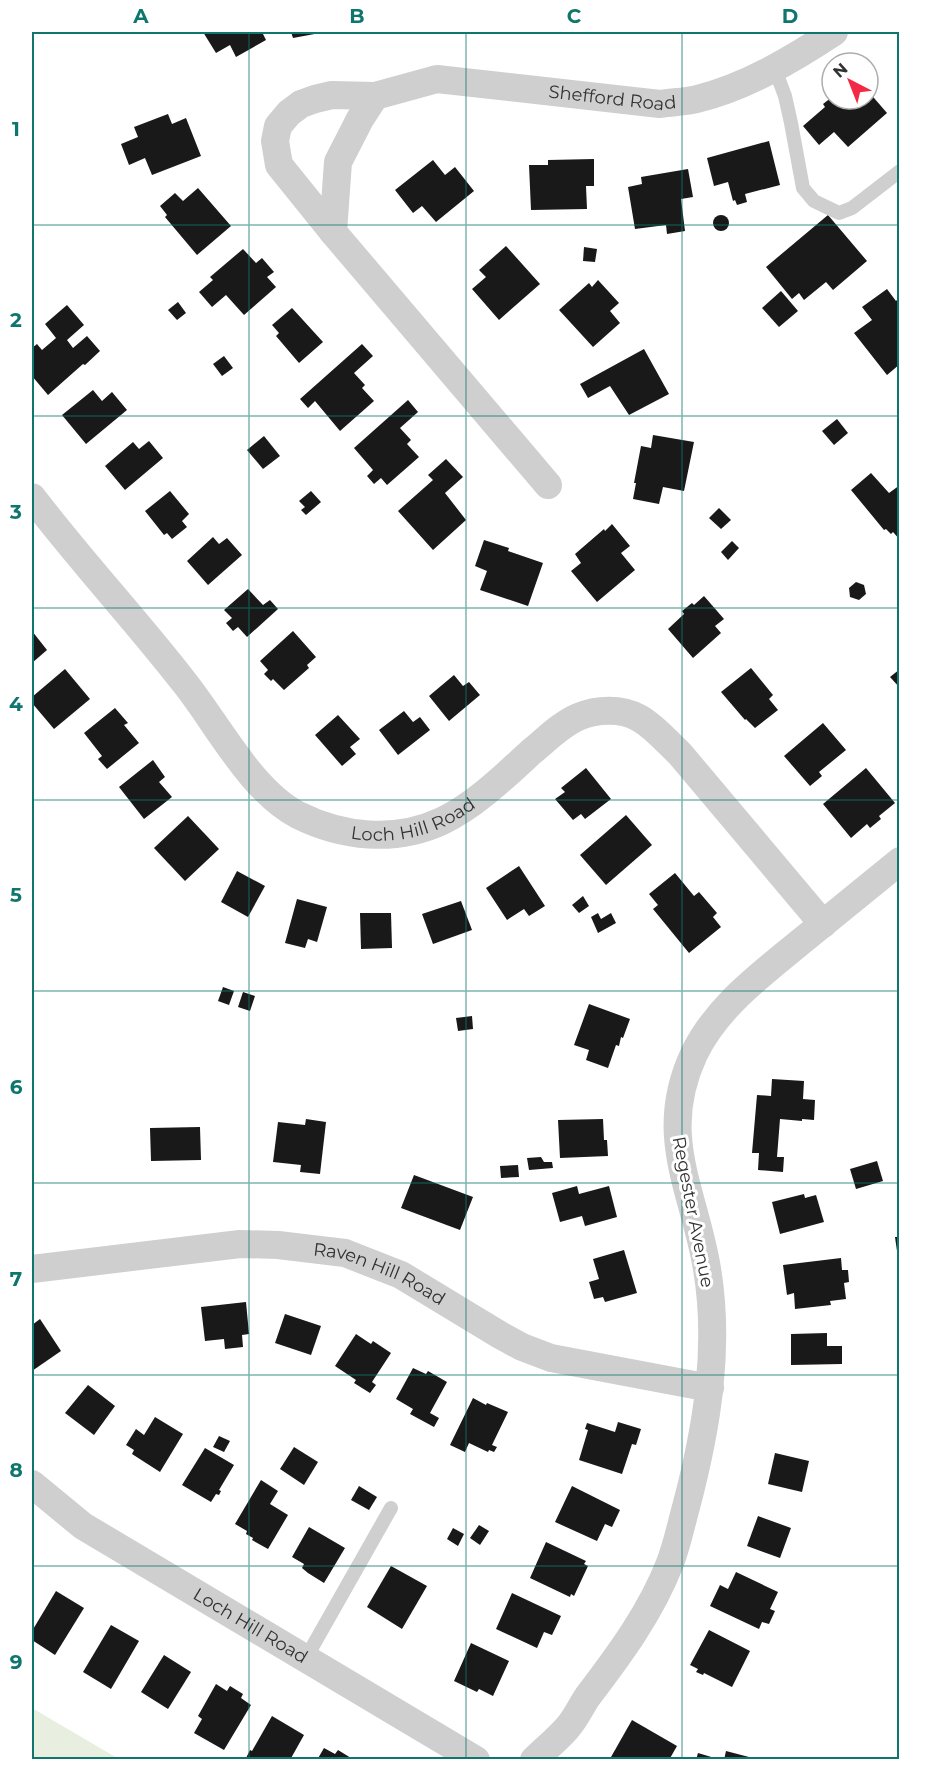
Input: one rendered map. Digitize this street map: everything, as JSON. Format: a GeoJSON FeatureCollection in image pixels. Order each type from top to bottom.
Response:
{"type":"FeatureCollection","features":[{"type":"Feature","properties":{"kind":"street","name":"Shefford Road"},"geometry":{"type":"LineString","coordinates":[[548,485],[279,165],[275,141],[278,126],[288,113],[301,104],[332,95],[375,96],[437,79],[660,104],[696,99],[734,86],[795,58],[834,32]]}},
{"type":"Feature","properties":{"kind":"street"},"geometry":{"type":"LineString","coordinates":[[333,232],[338,162],[360,119],[375,96]]}},
{"type":"Feature","properties":{"kind":"street","name":"Loch Hill Road"},"geometry":{"type":"LineString","coordinates":[[32,497],[185,683],[257,782],[274,799],[295,814],[337,831],[388,835],[408,832],[441,821],[470,804],[559,728],[578,717],[608,710],[622,712],[639,718],[680,754],[823,924]]}},
{"type":"Feature","properties":{"kind":"street","name":"Regester Avenue"},"geometry":{"type":"LineString","coordinates":[[534,1760],[569,1727],[638,1627],[671,1562],[699,1456],[710,1388],[713,1325],[706,1263],[683,1179],[676,1131],[681,1094],[694,1054],[713,1023],[740,993],[900,861]]}},
{"type":"Feature","properties":{"kind":"street","name":"Raven Hill Road"},"geometry":{"type":"LineString","coordinates":[[32,1269],[240,1244],[278,1245],[345,1253],[401,1275],[500,1335],[522,1347],[551,1358],[710,1388]]}},
{"type":"Feature","properties":{"kind":"street","name":"Loch Hill Road"},"geometry":{"type":"LineString","coordinates":[[32,1484],[52,1503],[83,1526],[476,1760]]}},
{"type":"Feature","properties":{"kind":"street","name":"Regester Avenue"},"geometry":{"type":"LineString","coordinates":[[514,1760],[519,1751],[551,1720],[587,1698]]}},
{"type":"Feature","properties":{"kind":"lane"},"geometry":{"type":"LineString","coordinates":[[774,68],[789,114],[803,188],[814,201],[839,213],[852,208],[900,171]]}},
{"type":"Feature","properties":{"kind":"lane"},"geometry":{"type":"LineString","coordinates":[[306,1658],[391,1508]]}},
{"type":"Feature","properties":{"kind":"green space"},"geometry":{"type":"Polygon","coordinates":[[[32,1708],[119,1759],[32,1759],[32,1708]]]}},
{"type":"Feature","properties":{"kind":"building"},"geometry":{"type":"Polygon","coordinates":[[[203,32],[262,32],[266,40],[236,57],[230,45],[216,53],[203,32]]]}},
{"type":"Feature","properties":{"kind":"building"},"geometry":{"type":"Polygon","coordinates":[[[291,32],[320,32],[320,33],[293,38],[291,32]]]}},
{"type":"Feature","properties":{"kind":"building"},"geometry":{"type":"Polygon","coordinates":[[[880,105],[887,113],[848,147],[834,132],[819,145],[803,126],[820,111],[880,111],[880,105]]]}},
{"type":"Feature","properties":{"kind":"building"},"geometry":{"type":"Polygon","coordinates":[[[168,114],[172,124],[186,118],[201,156],[152,175],[145,158],[129,165],[121,144],[138,137],[134,127],[168,114]]]}},
{"type":"Feature","properties":{"kind":"building"},"geometry":{"type":"Polygon","coordinates":[[[769,141],[780,185],[745,194],[747,202],[737,205],[735,200],[733,201],[728,182],[714,186],[707,158],[769,141]]]}},
{"type":"Feature","properties":{"kind":"building"},"geometry":{"type":"Polygon","coordinates":[[[594,159],[594,186],[586,186],[587,209],[531,210],[529,165],[548,165],[548,160],[594,159]]]}},
{"type":"Feature","properties":{"kind":"building"},"geometry":{"type":"Polygon","coordinates":[[[433,160],[445,175],[455,167],[474,191],[436,222],[422,206],[413,213],[395,190],[433,160]]]}},
{"type":"Feature","properties":{"kind":"building"},"geometry":{"type":"Polygon","coordinates":[[[688,169],[693,197],[681,199],[685,231],[667,234],[666,225],[635,229],[628,187],[642,184],[641,177],[688,169]]]}},
{"type":"Feature","properties":{"kind":"building"},"geometry":{"type":"Polygon","coordinates":[[[198,188],[231,226],[197,255],[165,217],[167,215],[160,206],[175,193],[183,201],[198,188]]]}},
{"type":"Feature","properties":{"kind":"building"},"geometry":{"type":"Polygon","coordinates":[[[718,215],[724,215],[729,223],[727,229],[718,231],[713,226],[713,220],[718,215]]]}},
{"type":"Feature","properties":{"kind":"building"},"geometry":{"type":"Polygon","coordinates":[[[828,215],[867,261],[833,290],[826,282],[804,300],[799,293],[792,299],[766,267],[828,215]]]}},
{"type":"Feature","properties":{"kind":"building"},"geometry":{"type":"Polygon","coordinates":[[[506,246],[540,284],[499,320],[472,289],[486,277],[479,270],[506,246]]]}},
{"type":"Feature","properties":{"kind":"building"},"geometry":{"type":"Polygon","coordinates":[[[584,247],[597,249],[595,262],[583,261],[584,247]]]}},
{"type":"Feature","properties":{"kind":"building"},"geometry":{"type":"Polygon","coordinates":[[[243,249],[256,263],[262,258],[274,272],[267,277],[276,287],[244,315],[226,295],[212,307],[199,292],[213,280],[210,277],[243,249]]]}},
{"type":"Feature","properties":{"kind":"building"},"geometry":{"type":"Polygon","coordinates":[[[598,280],[619,303],[610,311],[620,323],[593,347],[559,310],[589,283],[592,287],[598,280]]]}},
{"type":"Feature","properties":{"kind":"building"},"geometry":{"type":"Polygon","coordinates":[[[887,289],[896,301],[898,299],[900,301],[900,364],[887,375],[854,333],[872,320],[862,307],[887,289]]]}},
{"type":"Feature","properties":{"kind":"building"},"geometry":{"type":"Polygon","coordinates":[[[781,291],[798,311],[779,327],[762,308],[781,291]]]}},
{"type":"Feature","properties":{"kind":"building"},"geometry":{"type":"Polygon","coordinates":[[[178,302],[186,313],[177,320],[168,310],[178,302]]]}},
{"type":"Feature","properties":{"kind":"building"},"geometry":{"type":"Polygon","coordinates":[[[67,305],[84,325],[67,340],[73,348],[87,336],[100,351],[48,395],[32,376],[32,348],[37,344],[42,350],[56,338],[45,324],[67,305]]]}},
{"type":"Feature","properties":{"kind":"building"},"geometry":{"type":"Polygon","coordinates":[[[292,308],[323,342],[299,363],[276,336],[279,333],[272,325],[292,308]]]}},
{"type":"Feature","properties":{"kind":"building"},"geometry":{"type":"Polygon","coordinates":[[[362,344],[373,356],[354,373],[365,385],[362,388],[374,401],[340,431],[315,401],[308,408],[300,399],[362,344]]]}},
{"type":"Feature","properties":{"kind":"building"},"geometry":{"type":"Polygon","coordinates":[[[644,349],[669,394],[629,415],[610,386],[588,398],[580,384],[644,349]]]}},
{"type":"Feature","properties":{"kind":"building"},"geometry":{"type":"Polygon","coordinates":[[[224,356],[233,368],[222,376],[213,364],[224,356]]]}},
{"type":"Feature","properties":{"kind":"building"},"geometry":{"type":"Polygon","coordinates":[[[93,390],[102,401],[112,392],[127,410],[86,444],[62,415],[93,390]]]}},
{"type":"Feature","properties":{"kind":"building"},"geometry":{"type":"Polygon","coordinates":[[[408,400],[418,412],[400,428],[411,440],[407,444],[419,457],[387,485],[381,478],[374,484],[367,476],[373,470],[354,448],[408,400]]]}},
{"type":"Feature","properties":{"kind":"building"},"geometry":{"type":"Polygon","coordinates":[[[837,419],[848,433],[834,445],[822,431],[837,419]]]}},
{"type":"Feature","properties":{"kind":"building"},"geometry":{"type":"Polygon","coordinates":[[[653,435],[694,442],[684,491],[663,487],[659,504],[633,499],[641,446],[651,448],[653,435]]]}},
{"type":"Feature","properties":{"kind":"building"},"geometry":{"type":"Polygon","coordinates":[[[264,436],[280,456],[263,469],[247,450],[264,436]]]}},
{"type":"Feature","properties":{"kind":"building"},"geometry":{"type":"Polygon","coordinates":[[[149,441],[163,458],[125,490],[105,466],[133,442],[139,449],[149,441]]]}},
{"type":"Feature","properties":{"kind":"building"},"geometry":{"type":"Polygon","coordinates":[[[446,459],[463,477],[445,493],[466,520],[433,550],[398,511],[433,480],[428,475],[446,459]]]}},
{"type":"Feature","properties":{"kind":"building"},"geometry":{"type":"Polygon","coordinates":[[[871,473],[889,493],[900,485],[900,540],[893,532],[891,534],[886,529],[884,530],[851,490],[871,473]]]}},
{"type":"Feature","properties":{"kind":"building"},"geometry":{"type":"Polygon","coordinates":[[[170,491],[189,514],[182,521],[187,527],[172,539],[167,533],[164,535],[145,511],[170,491]]]}},
{"type":"Feature","properties":{"kind":"building"},"geometry":{"type":"Polygon","coordinates":[[[311,491],[321,502],[306,515],[301,510],[305,507],[299,501],[311,491]]]}},
{"type":"Feature","properties":{"kind":"building"},"geometry":{"type":"Polygon","coordinates":[[[719,508],[731,520],[721,529],[709,518],[719,508]]]}},
{"type":"Feature","properties":{"kind":"building"},"geometry":{"type":"Polygon","coordinates":[[[612,524],[630,546],[621,553],[635,570],[597,602],[571,571],[581,563],[575,554],[612,524]]]}},
{"type":"Feature","properties":{"kind":"building"},"geometry":{"type":"Polygon","coordinates":[[[213,537],[219,544],[227,538],[242,555],[208,585],[187,561],[213,537]]]}},
{"type":"Feature","properties":{"kind":"building"},"geometry":{"type":"Polygon","coordinates":[[[484,540],[543,563],[528,606],[480,590],[487,571],[475,566],[484,540]]]}},
{"type":"Feature","properties":{"kind":"building"},"geometry":{"type":"Polygon","coordinates":[[[732,541],[739,548],[728,560],[721,552],[732,541]]]}},
{"type":"Feature","properties":{"kind":"building"},"geometry":{"type":"Polygon","coordinates":[[[856,582],[864,585],[866,594],[859,600],[850,597],[849,588],[856,582]]]}},
{"type":"Feature","properties":{"kind":"building"},"geometry":{"type":"Polygon","coordinates":[[[248,589],[263,605],[270,600],[278,609],[247,637],[238,627],[233,631],[226,623],[232,618],[224,610],[248,589]]]}},
{"type":"Feature","properties":{"kind":"building"},"geometry":{"type":"Polygon","coordinates":[[[704,596],[724,619],[715,626],[721,633],[693,658],[668,629],[684,614],[682,611],[692,603],[694,605],[704,596]]]}},
{"type":"Feature","properties":{"kind":"building"},"geometry":{"type":"Polygon","coordinates":[[[32,631],[47,650],[32,663],[32,631]]]}},
{"type":"Feature","properties":{"kind":"building"},"geometry":{"type":"Polygon","coordinates":[[[293,631],[316,657],[307,665],[309,668],[284,690],[264,674],[268,670],[260,661],[293,631]]]}},
{"type":"Feature","properties":{"kind":"building"},"geometry":{"type":"Polygon","coordinates":[[[751,668],[773,695],[769,699],[778,710],[755,728],[721,692],[751,668]]]}},
{"type":"Feature","properties":{"kind":"building"},"geometry":{"type":"Polygon","coordinates":[[[65,669],[90,699],[54,729],[32,703],[32,697],[65,669]]]}},
{"type":"Feature","properties":{"kind":"building"},"geometry":{"type":"Polygon","coordinates":[[[900,669],[900,688],[890,677],[900,669]]]}},
{"type":"Feature","properties":{"kind":"building"},"geometry":{"type":"Polygon","coordinates":[[[454,675],[463,686],[469,682],[480,695],[449,721],[429,696],[454,675]]]}},
{"type":"Feature","properties":{"kind":"building"},"geometry":{"type":"Polygon","coordinates":[[[115,708],[128,723],[124,725],[139,743],[107,769],[98,759],[102,756],[84,733],[115,708]]]}},
{"type":"Feature","properties":{"kind":"building"},"geometry":{"type":"Polygon","coordinates":[[[404,711],[413,722],[420,717],[430,730],[398,755],[379,730],[404,711]]]}},
{"type":"Feature","properties":{"kind":"building"},"geometry":{"type":"Polygon","coordinates":[[[338,715],[360,739],[350,747],[356,754],[342,766],[315,735],[338,715]]]}},
{"type":"Feature","properties":{"kind":"building"},"geometry":{"type":"Polygon","coordinates":[[[823,723],[846,750],[819,772],[822,776],[810,786],[784,756],[823,723]]]}},
{"type":"Feature","properties":{"kind":"building"},"geometry":{"type":"Polygon","coordinates":[[[153,760],[165,777],[159,782],[172,797],[144,819],[119,787],[153,760]]]}},
{"type":"Feature","properties":{"kind":"building"},"geometry":{"type":"Polygon","coordinates":[[[586,768],[611,799],[585,819],[581,814],[573,820],[555,799],[565,792],[561,788],[586,768]]]}},
{"type":"Feature","properties":{"kind":"building"},"geometry":{"type":"Polygon","coordinates":[[[866,768],[895,803],[879,816],[881,819],[870,828],[867,824],[851,838],[823,804],[866,768]]]}},
{"type":"Feature","properties":{"kind":"building"},"geometry":{"type":"Polygon","coordinates":[[[626,815],[652,845],[606,885],[580,855],[626,815]]]}},
{"type":"Feature","properties":{"kind":"building"},"geometry":{"type":"Polygon","coordinates":[[[188,816],[219,849],[185,881],[154,848],[188,816]]]}},
{"type":"Feature","properties":{"kind":"building"},"geometry":{"type":"Polygon","coordinates":[[[519,866],[545,906],[529,916],[524,909],[507,920],[486,888],[519,866]]]}},
{"type":"Feature","properties":{"kind":"building"},"geometry":{"type":"Polygon","coordinates":[[[237,871],[265,886],[248,917],[221,902],[237,871]]]}},
{"type":"Feature","properties":{"kind":"building"},"geometry":{"type":"Polygon","coordinates":[[[675,873],[694,896],[699,892],[717,913],[713,917],[721,927],[689,953],[653,909],[658,905],[649,894],[675,873]]]}},
{"type":"Feature","properties":{"kind":"building"},"geometry":{"type":"Polygon","coordinates":[[[583,896],[589,906],[579,913],[572,905],[583,896]]]}},
{"type":"Feature","properties":{"kind":"building"},"geometry":{"type":"Polygon","coordinates":[[[297,899],[327,907],[317,942],[308,939],[305,948],[285,943],[297,899]]]}},
{"type":"Feature","properties":{"kind":"building"},"geometry":{"type":"Polygon","coordinates":[[[461,901],[472,930],[433,944],[422,914],[461,901]]]}},
{"type":"Feature","properties":{"kind":"building"},"geometry":{"type":"Polygon","coordinates":[[[360,913],[391,913],[392,948],[361,949],[360,913]]]}},
{"type":"Feature","properties":{"kind":"building"},"geometry":{"type":"Polygon","coordinates":[[[598,913],[601,919],[611,913],[616,923],[598,933],[591,917],[598,913]]]}},
{"type":"Feature","properties":{"kind":"building"},"geometry":{"type":"Polygon","coordinates":[[[223,987],[234,991],[229,1005],[218,1001],[223,987]]]}},
{"type":"Feature","properties":{"kind":"building"},"geometry":{"type":"Polygon","coordinates":[[[243,992],[255,996],[250,1011],[238,1007],[243,992]]]}},
{"type":"Feature","properties":{"kind":"building"},"geometry":{"type":"Polygon","coordinates":[[[589,1004],[630,1019],[619,1046],[616,1045],[608,1068],[586,1060],[589,1050],[574,1045],[589,1004]]]}},
{"type":"Feature","properties":{"kind":"building"},"geometry":{"type":"Polygon","coordinates":[[[472,1016],[473,1029],[458,1031],[456,1018],[472,1016]]]}},
{"type":"Feature","properties":{"kind":"building"},"geometry":{"type":"Polygon","coordinates":[[[772,1079],[804,1081],[803,1099],[815,1100],[814,1120],[780,1119],[777,1157],[784,1157],[783,1172],[758,1170],[759,1153],[752,1153],[757,1095],[771,1096],[772,1079]]]}},
{"type":"Feature","properties":{"kind":"building"},"geometry":{"type":"Polygon","coordinates":[[[306,1119],[326,1122],[320,1174],[300,1172],[301,1165],[273,1162],[278,1122],[305,1125],[306,1119]]]}},
{"type":"Feature","properties":{"kind":"building"},"geometry":{"type":"Polygon","coordinates":[[[603,1119],[604,1140],[607,1140],[608,1156],[560,1158],[558,1120],[603,1119]]]}},
{"type":"Feature","properties":{"kind":"building"},"geometry":{"type":"Polygon","coordinates":[[[200,1127],[201,1160],[151,1161],[150,1128],[200,1127]]]}},
{"type":"Feature","properties":{"kind":"building"},"geometry":{"type":"Polygon","coordinates":[[[541,1157],[544,1162],[552,1162],[553,1168],[529,1170],[527,1158],[541,1157]]]}},
{"type":"Feature","properties":{"kind":"building"},"geometry":{"type":"Polygon","coordinates":[[[877,1161],[883,1181],[856,1189],[850,1169],[877,1161]]]}},
{"type":"Feature","properties":{"kind":"building"},"geometry":{"type":"Polygon","coordinates":[[[518,1165],[519,1177],[501,1178],[500,1166],[518,1165]]]}},
{"type":"Feature","properties":{"kind":"building"},"geometry":{"type":"Polygon","coordinates":[[[414,1175],[473,1197],[460,1230],[401,1208],[414,1175]]]}},
{"type":"Feature","properties":{"kind":"building"},"geometry":{"type":"Polygon","coordinates":[[[577,1186],[579,1194],[609,1186],[617,1217],[585,1226],[582,1216],[560,1222],[552,1193],[577,1186]]]}},
{"type":"Feature","properties":{"kind":"building"},"geometry":{"type":"Polygon","coordinates":[[[804,1194],[805,1198],[816,1195],[824,1222],[780,1234],[772,1202],[804,1194]]]}},
{"type":"Feature","properties":{"kind":"building"},"geometry":{"type":"Polygon","coordinates":[[[895,1237],[900,1237],[900,1251],[897,1251],[895,1237]]]}},
{"type":"Feature","properties":{"kind":"building"},"geometry":{"type":"Polygon","coordinates":[[[624,1250],[637,1293],[605,1302],[603,1297],[594,1299],[589,1282],[599,1279],[593,1259],[624,1250]]]}},
{"type":"Feature","properties":{"kind":"building"},"geometry":{"type":"Polygon","coordinates":[[[841,1258],[842,1270],[848,1270],[849,1282],[844,1283],[846,1299],[830,1301],[831,1305],[795,1309],[794,1293],[787,1295],[783,1265],[841,1258]]]}},
{"type":"Feature","properties":{"kind":"building"},"geometry":{"type":"Polygon","coordinates":[[[246,1302],[249,1334],[242,1335],[243,1347],[225,1349],[224,1339],[205,1341],[201,1307],[246,1302]]]}},
{"type":"Feature","properties":{"kind":"building"},"geometry":{"type":"Polygon","coordinates":[[[285,1314],[321,1326],[311,1355],[275,1343],[285,1314]]]}},
{"type":"Feature","properties":{"kind":"building"},"geometry":{"type":"Polygon","coordinates":[[[40,1319],[61,1351],[32,1371],[32,1325],[40,1319]]]}},
{"type":"Feature","properties":{"kind":"building"},"geometry":{"type":"Polygon","coordinates":[[[827,1333],[827,1346],[842,1346],[842,1364],[791,1365],[791,1334],[827,1333]]]}},
{"type":"Feature","properties":{"kind":"building"},"geometry":{"type":"Polygon","coordinates":[[[356,1334],[371,1344],[373,1341],[391,1353],[372,1382],[376,1385],[370,1393],[354,1383],[356,1380],[335,1366],[356,1334]]]}},
{"type":"Feature","properties":{"kind":"building"},"geometry":{"type":"Polygon","coordinates":[[[413,1368],[426,1374],[428,1371],[447,1382],[430,1413],[439,1418],[434,1427],[410,1414],[413,1409],[396,1399],[413,1368]]]}},
{"type":"Feature","properties":{"kind":"building"},"geometry":{"type":"Polygon","coordinates":[[[88,1385],[115,1406],[94,1435],[65,1413],[88,1385]]]}},
{"type":"Feature","properties":{"kind":"building"},"geometry":{"type":"Polygon","coordinates":[[[473,1398],[508,1412],[492,1445],[497,1447],[494,1452],[489,1450],[488,1452],[469,1443],[465,1452],[450,1445],[473,1398]]]}},
{"type":"Feature","properties":{"kind":"building"},"geometry":{"type":"Polygon","coordinates":[[[155,1417],[183,1434],[160,1472],[132,1454],[134,1450],[126,1445],[136,1429],[144,1435],[155,1417]]]}},
{"type":"Feature","properties":{"kind":"building"},"geometry":{"type":"Polygon","coordinates":[[[618,1422],[641,1429],[636,1445],[632,1444],[622,1474],[579,1460],[588,1430],[585,1429],[587,1423],[615,1432],[618,1422]]]}},
{"type":"Feature","properties":{"kind":"building"},"geometry":{"type":"Polygon","coordinates":[[[219,1436],[230,1441],[224,1452],[213,1447],[219,1436]]]}},
{"type":"Feature","properties":{"kind":"building"},"geometry":{"type":"Polygon","coordinates":[[[294,1447],[318,1462],[304,1485],[280,1469],[294,1447]]]}},
{"type":"Feature","properties":{"kind":"building"},"geometry":{"type":"Polygon","coordinates":[[[205,1448],[234,1465],[219,1490],[221,1491],[219,1495],[216,1494],[211,1502],[182,1485],[205,1448]]]}},
{"type":"Feature","properties":{"kind":"building"},"geometry":{"type":"Polygon","coordinates":[[[775,1453],[809,1461],[802,1492],[768,1484],[775,1453]]]}},
{"type":"Feature","properties":{"kind":"building"},"geometry":{"type":"Polygon","coordinates":[[[261,1480],[278,1491],[270,1504],[288,1515],[268,1549],[252,1540],[253,1538],[246,1534],[247,1531],[235,1524],[261,1480]]]}},
{"type":"Feature","properties":{"kind":"building"},"geometry":{"type":"Polygon","coordinates":[[[359,1486],[377,1497],[369,1510],[351,1500],[359,1486]]]}},
{"type":"Feature","properties":{"kind":"building"},"geometry":{"type":"Polygon","coordinates":[[[572,1486],[620,1510],[612,1527],[605,1524],[597,1541],[555,1522],[572,1486]]]}},
{"type":"Feature","properties":{"kind":"building"},"geometry":{"type":"Polygon","coordinates":[[[758,1516],[791,1528],[780,1558],[747,1546],[758,1516]]]}},
{"type":"Feature","properties":{"kind":"building"},"geometry":{"type":"Polygon","coordinates":[[[479,1525],[489,1531],[480,1545],[470,1538],[479,1525]]]}},
{"type":"Feature","properties":{"kind":"building"},"geometry":{"type":"Polygon","coordinates":[[[309,1527],[345,1548],[324,1583],[308,1573],[302,1568],[304,1564],[292,1557],[309,1527]]]}},
{"type":"Feature","properties":{"kind":"building"},"geometry":{"type":"Polygon","coordinates":[[[453,1528],[464,1534],[458,1546],[447,1539],[453,1528]]]}},
{"type":"Feature","properties":{"kind":"building"},"geometry":{"type":"Polygon","coordinates":[[[546,1542],[586,1561],[584,1564],[588,1566],[574,1596],[571,1594],[570,1597],[530,1578],[546,1542]]]}},
{"type":"Feature","properties":{"kind":"building"},"geometry":{"type":"Polygon","coordinates":[[[391,1566],[427,1586],[402,1629],[367,1607],[391,1566]]]}},
{"type":"Feature","properties":{"kind":"building"},"geometry":{"type":"Polygon","coordinates":[[[736,1572],[778,1592],[770,1609],[775,1611],[769,1624],[762,1622],[759,1629],[710,1606],[720,1585],[728,1589],[736,1572]]]}},
{"type":"Feature","properties":{"kind":"building"},"geometry":{"type":"Polygon","coordinates":[[[56,1591],[84,1608],[55,1655],[32,1640],[32,1631],[56,1591]]]}},
{"type":"Feature","properties":{"kind":"building"},"geometry":{"type":"Polygon","coordinates":[[[512,1593],[561,1616],[552,1635],[544,1632],[537,1648],[496,1629],[512,1593]]]}},
{"type":"Feature","properties":{"kind":"building"},"geometry":{"type":"Polygon","coordinates":[[[111,1625],[139,1641],[111,1689],[83,1672],[111,1625]]]}},
{"type":"Feature","properties":{"kind":"building"},"geometry":{"type":"Polygon","coordinates":[[[709,1630],[750,1651],[732,1687],[704,1673],[703,1675],[696,1672],[698,1669],[690,1665],[709,1630]]]}},
{"type":"Feature","properties":{"kind":"building"},"geometry":{"type":"Polygon","coordinates":[[[471,1643],[509,1661],[493,1696],[479,1689],[477,1692],[454,1681],[471,1643]]]}},
{"type":"Feature","properties":{"kind":"building"},"geometry":{"type":"Polygon","coordinates":[[[164,1655],[191,1672],[168,1709],[141,1692],[164,1655]]]}},
{"type":"Feature","properties":{"kind":"building"},"geometry":{"type":"Polygon","coordinates":[[[216,1684],[227,1691],[230,1686],[243,1694],[241,1698],[251,1705],[224,1750],[194,1733],[202,1719],[198,1716],[216,1684]]]}},
{"type":"Feature","properties":{"kind":"building"},"geometry":{"type":"Polygon","coordinates":[[[272,1716],[304,1735],[290,1760],[245,1760],[250,1750],[252,1751],[272,1716]]]}},
{"type":"Feature","properties":{"kind":"building"},"geometry":{"type":"Polygon","coordinates":[[[632,1720],[677,1746],[669,1760],[617,1760],[611,1757],[632,1720]]]}},
{"type":"Feature","properties":{"kind":"building"},"geometry":{"type":"Polygon","coordinates":[[[324,1748],[335,1754],[338,1750],[351,1760],[317,1760],[324,1748]]]}},
{"type":"Feature","properties":{"kind":"building"},"geometry":{"type":"Polygon","coordinates":[[[726,1751],[749,1757],[748,1760],[724,1760],[726,1751]]]}},
{"type":"Feature","properties":{"kind":"building"},"geometry":{"type":"Polygon","coordinates":[[[698,1753],[718,1759],[718,1760],[696,1760],[698,1753]]]}}]}
